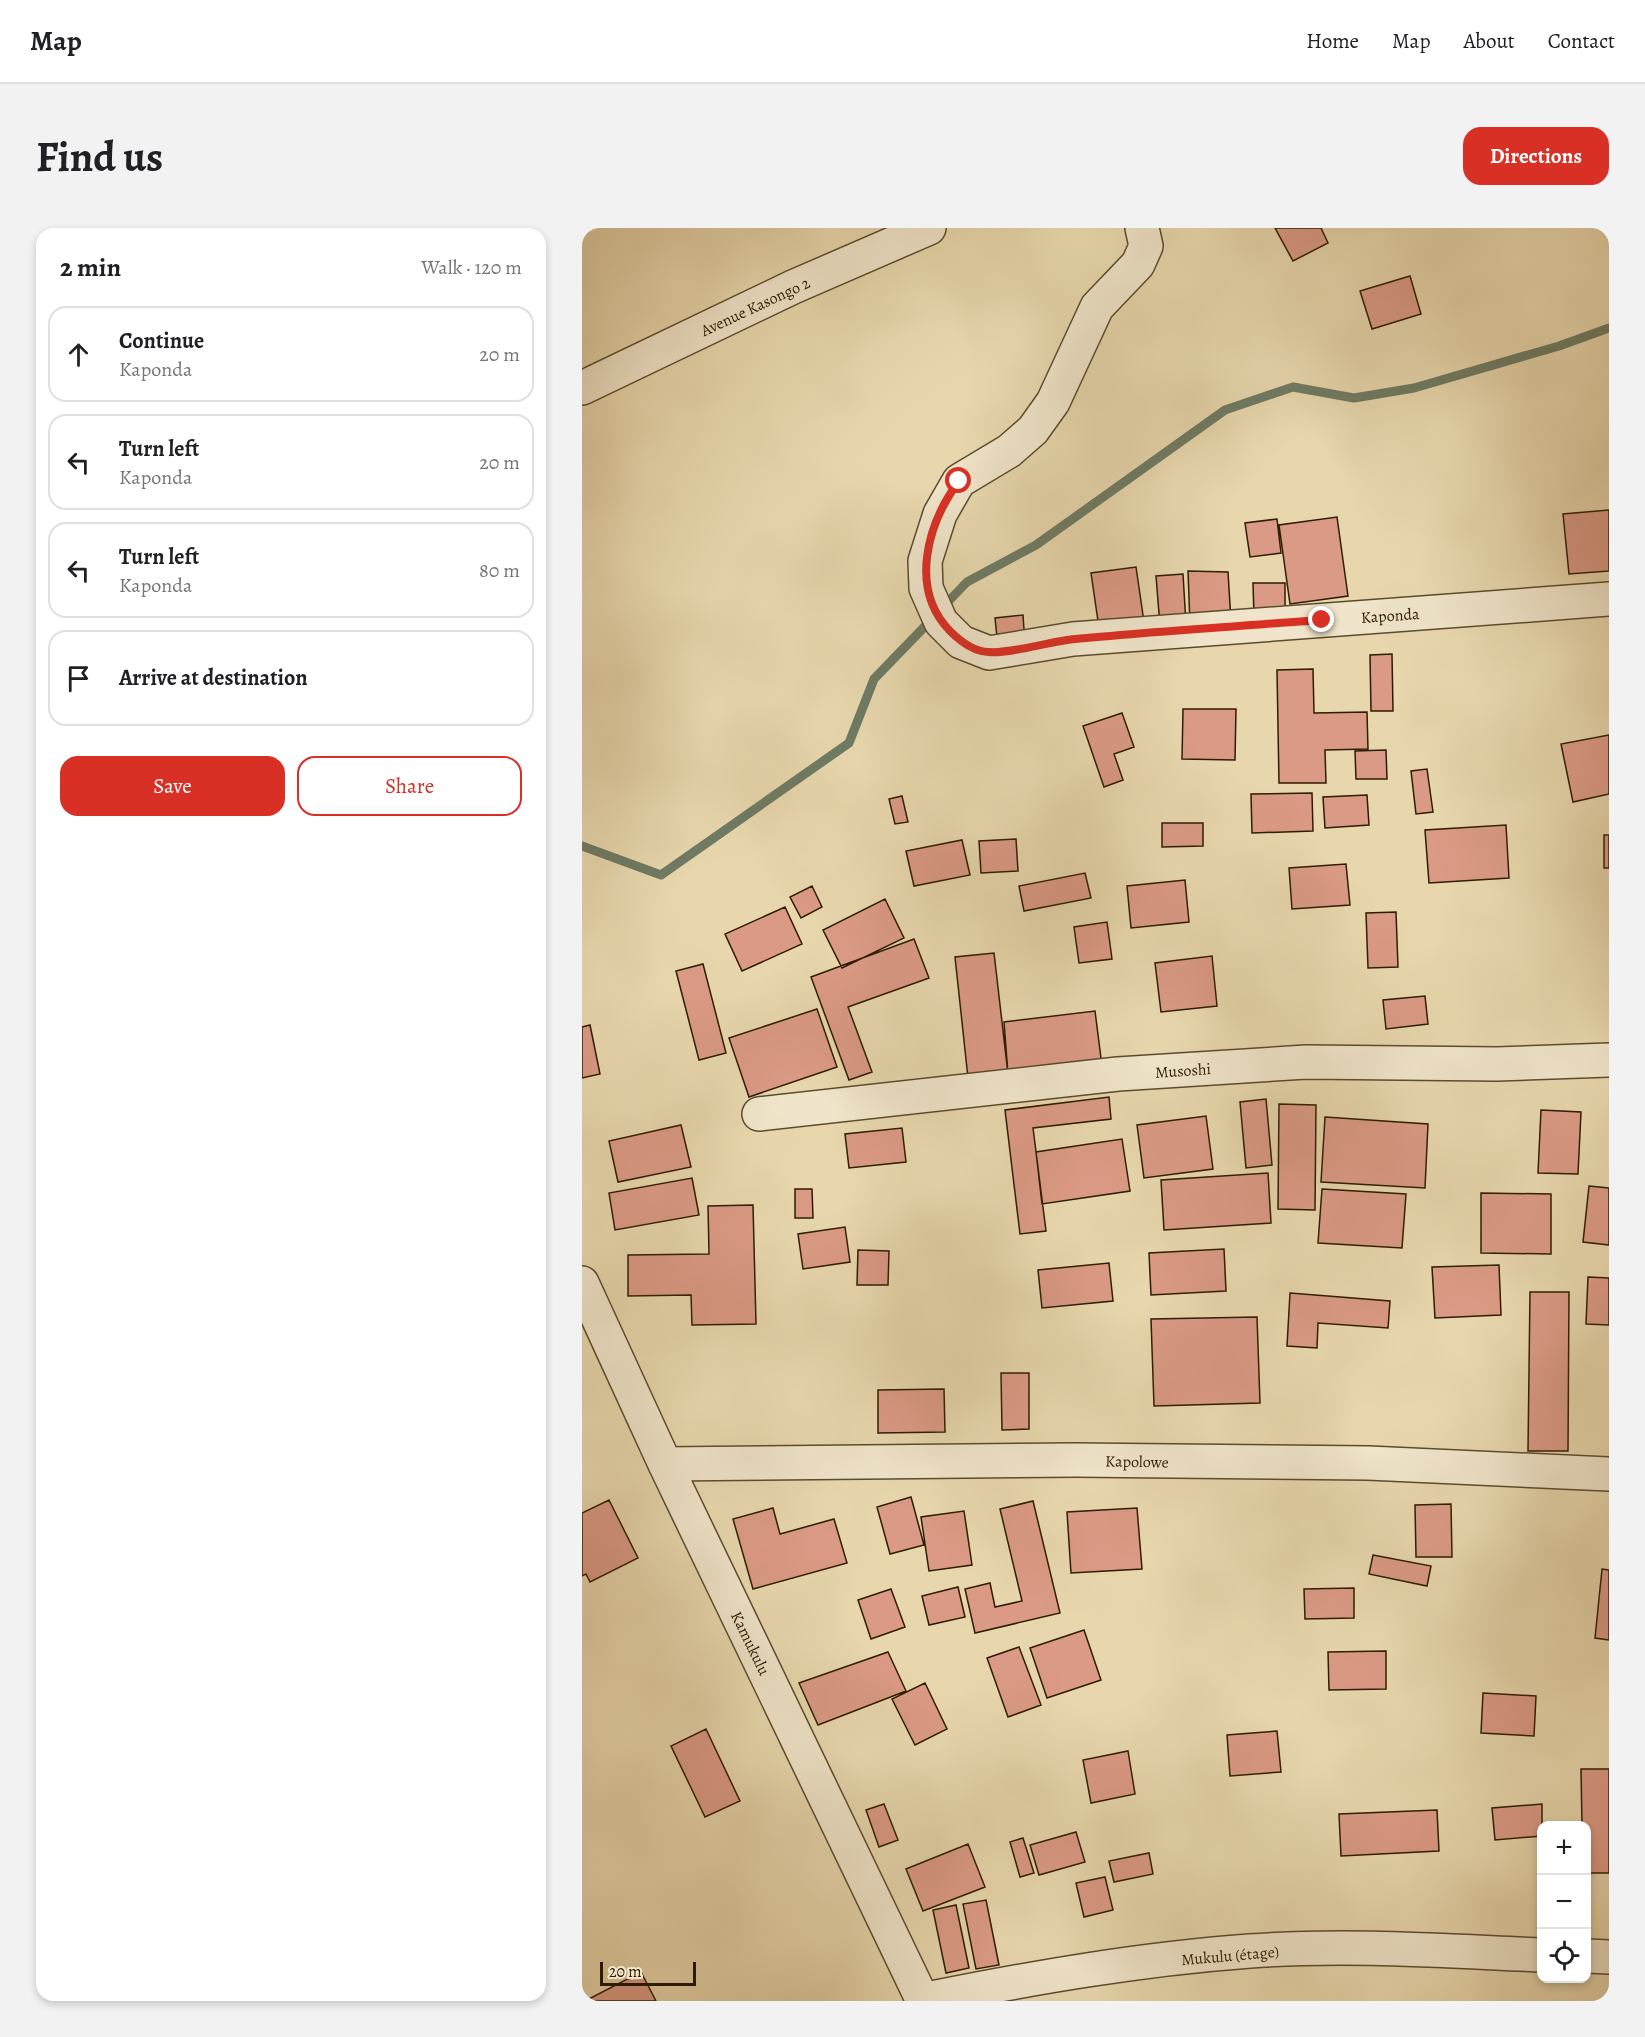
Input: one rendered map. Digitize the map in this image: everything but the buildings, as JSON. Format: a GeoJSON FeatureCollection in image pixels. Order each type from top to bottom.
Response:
{"type":"FeatureCollection","features":[{"type":"Feature","properties":{"kind":"street","name":"Avenue Kasongo 2"},"geometry":{"type":"LineString","coordinates":[[582,388],[793,287],[929,228]]}},
{"type":"Feature","properties":{"kind":"street","name":"Kaponda"},"geometry":{"type":"LineString","coordinates":[[1142,228],[1146,246],[1138,264],[1097,307],[1053,402],[1033,430],[1009,451],[959,481],[940,514],[925,561],[926,588],[941,622],[961,642],[989,652],[1073,639],[1609,599]]}},
{"type":"Feature","properties":{"kind":"street","name":"Musoshi"},"geometry":{"type":"LineString","coordinates":[[759,1114],[1119,1074],[1306,1062],[1497,1064],[1609,1060]]}},
{"type":"Feature","properties":{"kind":"street","name":"Kamukulu"},"geometry":{"type":"LineString","coordinates":[[582,1283],[665,1464],[922,2001]]}},
{"type":"Feature","properties":{"kind":"street","name":"Kapolowe"},"geometry":{"type":"LineString","coordinates":[[665,1464],[1075,1460],[1344,1463],[1609,1474]]}},
{"type":"Feature","properties":{"kind":"street","name":"Mukulu (étage)"},"geometry":{"type":"LineString","coordinates":[[922,2001],[1041,1976],[1251,1951],[1371,1948],[1537,1954]]}},
{"type":"Feature","properties":{"kind":"street"},"geometry":{"type":"LineString","coordinates":[[1591,1956],[1609,1957]]}},
{"type":"Feature","properties":{"kind":"waterway"},"geometry":{"type":"LineString","coordinates":[[941,609],[967,582],[1036,545],[1225,410],[1293,387],[1354,398],[1414,388],[1559,346],[1609,328]]}},
{"type":"Feature","properties":{"kind":"waterway"},"geometry":{"type":"LineString","coordinates":[[582,846],[661,875],[849,743],[874,679],[932,619]]}},
{"type":"Feature","properties":{"kind":"route"},"geometry":{"type":"LineString","coordinates":[[959,481],[940,514],[925,561],[926,588],[941,622],[961,642],[989,652],[1073,639],[1322,620]]}}]}
